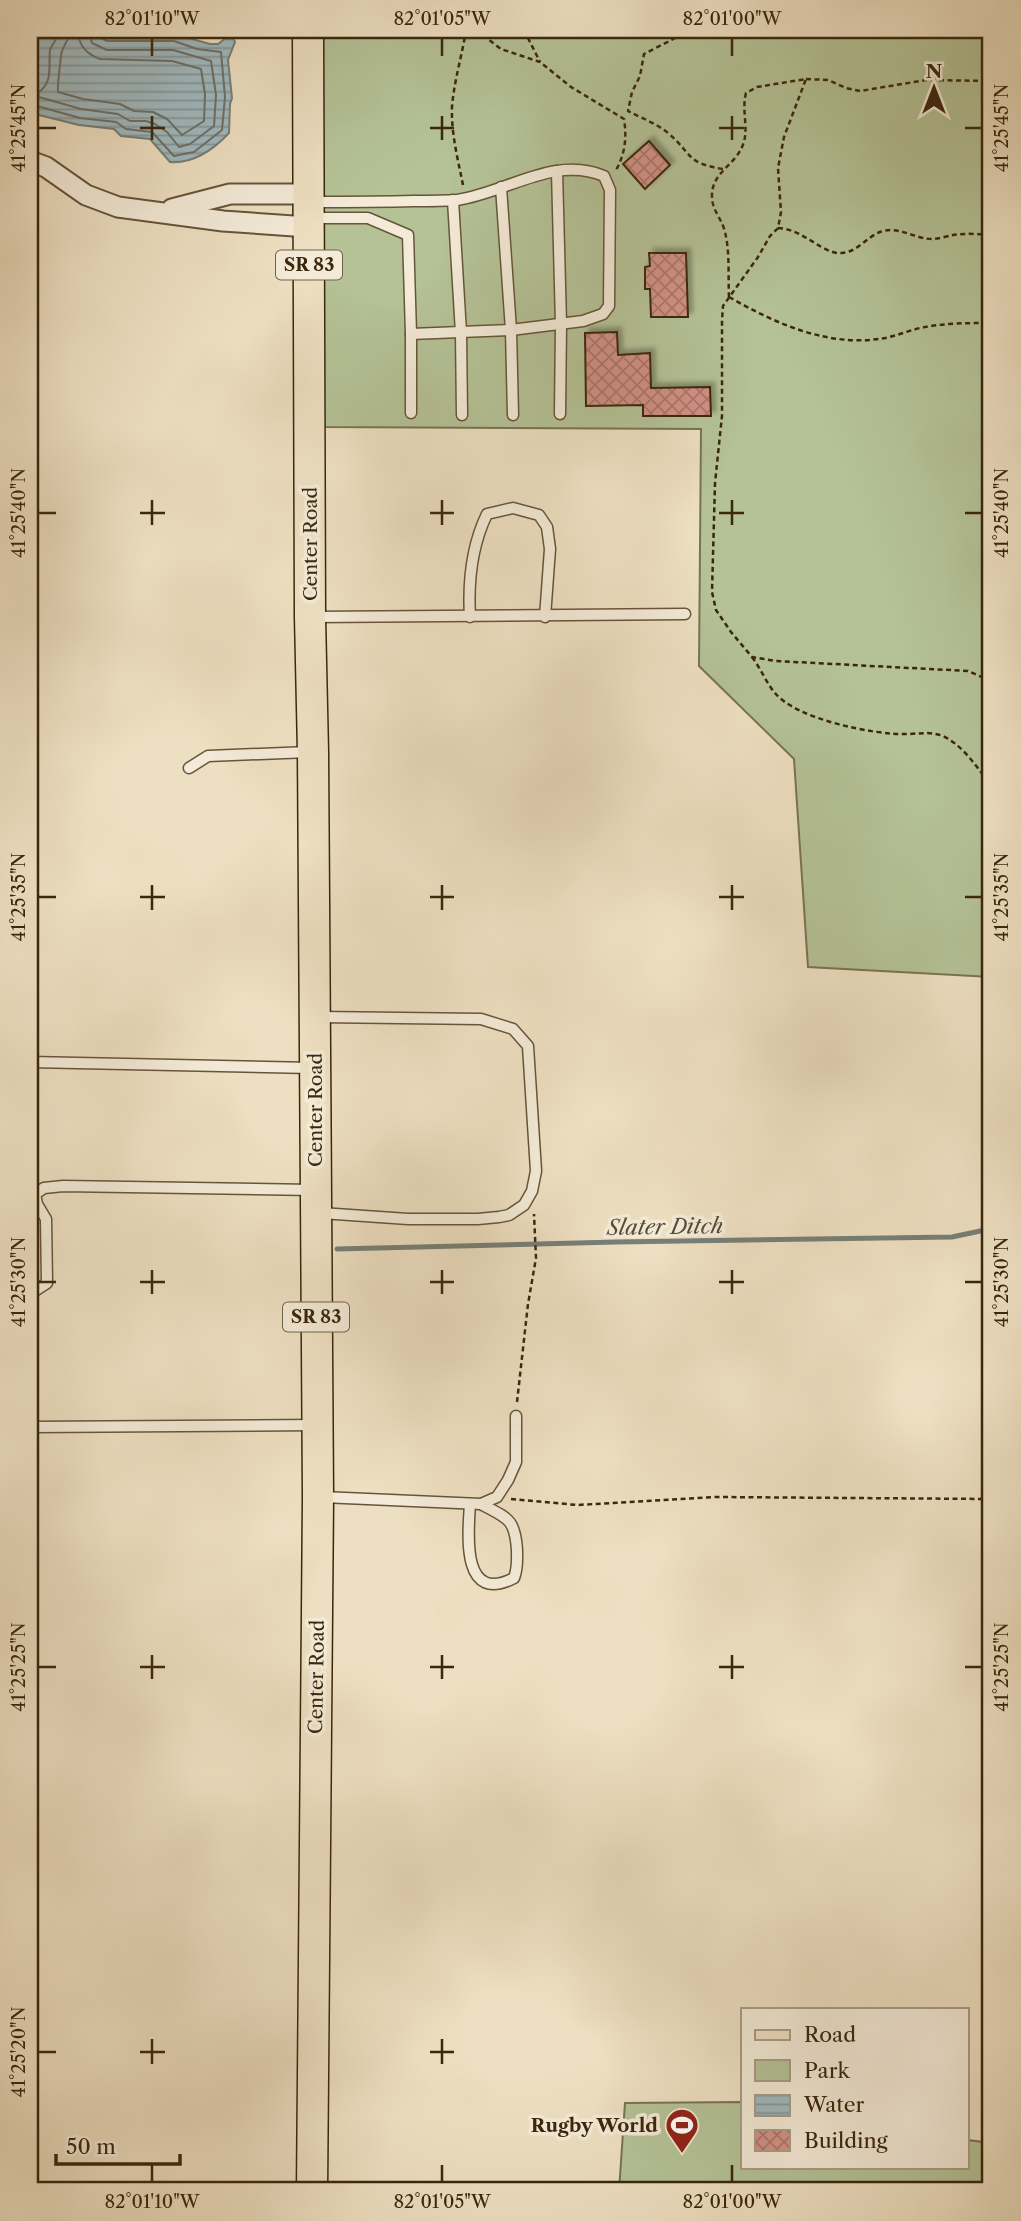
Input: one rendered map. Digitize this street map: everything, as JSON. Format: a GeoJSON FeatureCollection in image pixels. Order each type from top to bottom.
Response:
{"type":"FeatureCollection","features":[{"type":"Feature","properties":{"kind":"main road","name":"Center Road"},"geometry":{"type":"LineString","coordinates":[[308,30],[318,1497],[312,2191]]}},
{"type":"Feature","properties":{"kind":"street"},"geometry":{"type":"LineString","coordinates":[[30,161],[46,167],[86,195],[118,207],[223,221],[308,210]]}},
{"type":"Feature","properties":{"kind":"street"},"geometry":{"type":"LineString","coordinates":[[164,212],[230,194],[308,210]]}},
{"type":"Feature","properties":{"kind":"lane"},"geometry":{"type":"LineString","coordinates":[[308,210],[466,198],[526,177],[557,171],[589,170],[604,176],[610,190],[609,306],[603,314],[583,321],[511,330],[411,334]]}},
{"type":"Feature","properties":{"kind":"lane"},"geometry":{"type":"LineString","coordinates":[[557,171],[561,324],[560,414]]}},
{"type":"Feature","properties":{"kind":"lane"},"geometry":{"type":"LineString","coordinates":[[501,187],[511,330],[513,415]]}},
{"type":"Feature","properties":{"kind":"lane"},"geometry":{"type":"LineString","coordinates":[[453,200],[461,332],[462,415]]}},
{"type":"Feature","properties":{"kind":"lane"},"geometry":{"type":"LineString","coordinates":[[308,210],[368,218],[408,235],[411,414]]}},
{"type":"Feature","properties":{"kind":"lane"},"geometry":{"type":"LineString","coordinates":[[470,617],[469,597],[477,533],[486,514],[513,508],[539,514],[547,527],[550,550],[545,617]]}},
{"type":"Feature","properties":{"kind":"lane"},"geometry":{"type":"LineString","coordinates":[[310,617],[685,614]]}},
{"type":"Feature","properties":{"kind":"lane"},"geometry":{"type":"LineString","coordinates":[[189,768],[208,756],[313,752]]}},
{"type":"Feature","properties":{"kind":"lane"},"geometry":{"type":"LineString","coordinates":[[30,1294],[47,1283],[46,1219],[35,1194],[44,1188],[63,1186],[316,1201],[408,1219],[499,1217],[509,1215],[524,1205],[532,1191],[536,1171],[528,1046],[513,1029],[481,1019],[315,1017]]}},
{"type":"Feature","properties":{"kind":"lane"},"geometry":{"type":"LineString","coordinates":[[30,1062],[315,1068]]}},
{"type":"Feature","properties":{"kind":"lane"},"geometry":{"type":"LineString","coordinates":[[318,1497],[475,1504],[497,1497],[516,1462],[516,1416]]}},
{"type":"Feature","properties":{"kind":"lane"},"geometry":{"type":"LineString","coordinates":[[30,1426],[317,1425]]}},
{"type":"Feature","properties":{"kind":"lane"},"geometry":{"type":"LineString","coordinates":[[475,1504],[506,1518],[513,1525],[518,1569],[514,1578],[504,1583],[493,1584],[481,1579],[474,1572],[468,1547],[475,1504]]}},
{"type":"Feature","properties":{"kind":"path"},"geometry":{"type":"LineString","coordinates":[[466,30],[452,110],[455,145],[466,198]]}},
{"type":"Feature","properties":{"kind":"path"},"geometry":{"type":"LineString","coordinates":[[476,30],[501,49],[540,62],[571,87],[624,119],[625,148],[614,173]]}},
{"type":"Feature","properties":{"kind":"path"},"geometry":{"type":"LineString","coordinates":[[524,30],[540,62]]}},
{"type":"Feature","properties":{"kind":"path"},"geometry":{"type":"LineString","coordinates":[[691,30],[644,54],[628,111],[660,127],[702,166],[723,169]]}},
{"type":"Feature","properties":{"kind":"path"},"geometry":{"type":"LineString","coordinates":[[806,79],[784,137],[778,168],[781,212],[778,228],[723,306],[722,416],[715,483],[712,592],[716,610],[763,671],[776,694],[793,706],[818,719],[867,730],[905,734],[931,732],[944,737],[961,747],[991,785]]}},
{"type":"Feature","properties":{"kind":"path"},"geometry":{"type":"LineString","coordinates":[[729,297],[726,235],[712,196],[716,178],[735,159],[743,146],[746,93],[757,87],[806,79],[828,80],[860,91],[926,80],[991,81]]}},
{"type":"Feature","properties":{"kind":"path"},"geometry":{"type":"LineString","coordinates":[[778,228],[802,233],[827,250],[842,253],[880,232],[896,230],[933,239],[964,234],[991,234]]}},
{"type":"Feature","properties":{"kind":"path"},"geometry":{"type":"LineString","coordinates":[[729,297],[772,320],[804,332],[852,340],[880,339],[931,326],[991,323]]}},
{"type":"Feature","properties":{"kind":"path"},"geometry":{"type":"LineString","coordinates":[[752,657],[776,661],[968,671],[991,681]]}},
{"type":"Feature","properties":{"kind":"path"},"geometry":{"type":"LineString","coordinates":[[516,1416],[528,1304],[536,1258],[535,1230]]}},
{"type":"Feature","properties":{"kind":"path"},"geometry":{"type":"LineString","coordinates":[[497,1497],[578,1505],[716,1497],[991,1499]]}},
{"type":"Feature","properties":{"kind":"green space"},"geometry":{"type":"Polygon","coordinates":[[[321,30],[991,30],[991,977],[808,967],[794,759],[699,666],[701,429],[324,427],[321,30]]]}},
{"type":"Feature","properties":{"kind":"green space","name":"Rugby World"},"geometry":{"type":"Polygon","coordinates":[[[741,2102],[741,2168],[968,2168],[968,2140],[991,2143],[991,2191],[619,2191],[625,2103],[741,2102]]]}},
{"type":"Feature","properties":{"kind":"water"},"geometry":{"type":"Polygon","coordinates":[[[67,30],[71,33],[100,31],[108,34],[174,34],[210,44],[233,38],[235,42],[228,60],[232,98],[229,133],[202,155],[187,161],[170,162],[150,139],[121,136],[114,129],[79,125],[35,114],[30,109],[30,91],[35,68],[33,48],[41,34],[67,30]]]}},
{"type":"Feature","properties":{"kind":"building"},"geometry":{"type":"Polygon","coordinates":[[[649,141],[670,165],[645,189],[623,164],[649,141]]]}},
{"type":"Feature","properties":{"kind":"building"},"geometry":{"type":"Polygon","coordinates":[[[649,253],[686,253],[688,317],[651,317],[650,289],[645,289],[645,267],[650,266],[649,253]]]}},
{"type":"Feature","properties":{"kind":"building"},"geometry":{"type":"Polygon","coordinates":[[[617,332],[618,355],[650,353],[651,388],[710,387],[711,416],[643,416],[643,405],[586,406],[585,333],[617,332]]]}},
{"type":"Feature","properties":{"kind":"waterway","name":"Slater Ditch"},"geometry":{"type":"LineString","coordinates":[[337,1249],[952,1237],[985,1230],[991,1226]]}},
{"type":"Feature","properties":{"kind":"place","name":"Rugby World"},"geometry":{"type":"Point","coordinates":[682,2155]}}]}
